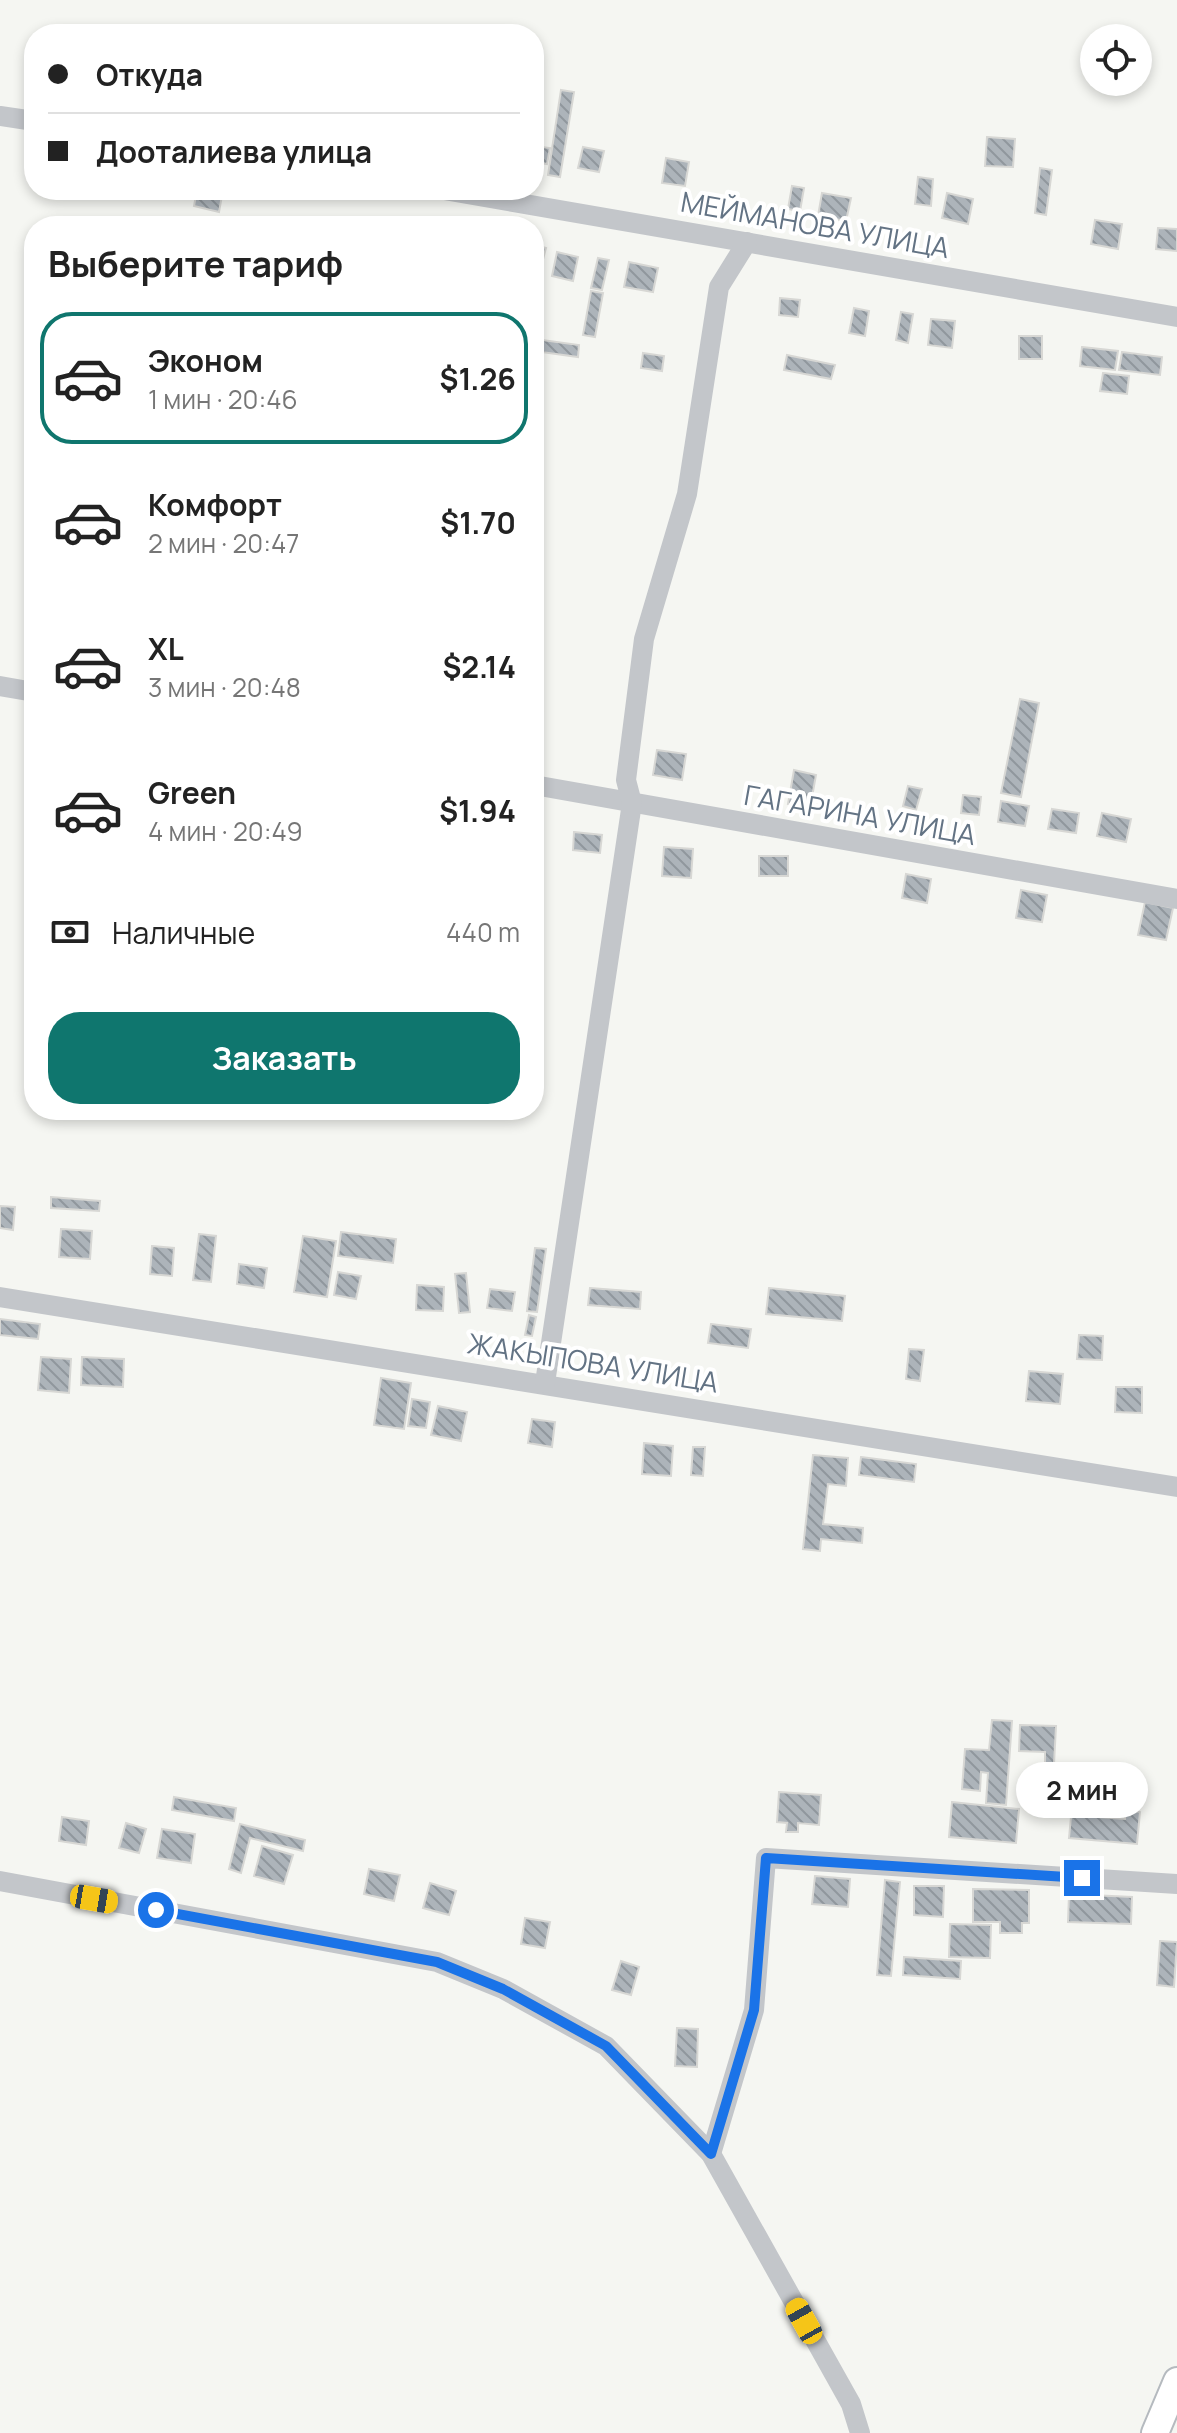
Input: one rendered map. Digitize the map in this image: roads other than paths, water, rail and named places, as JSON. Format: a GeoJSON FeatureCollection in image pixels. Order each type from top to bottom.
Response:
{"type":"FeatureCollection","features":[{"type":"Feature","properties":{"kind":"street"},"geometry":{"type":"LineString","coordinates":[[0,116],[24,120]]}},
{"type":"Feature","properties":{"kind":"street","name":"МЕЙМАНОВА УЛИЦА"},"geometry":{"type":"LineString","coordinates":[[502,200],[1177,317]]}},
{"type":"Feature","properties":{"kind":"street"},"geometry":{"type":"LineString","coordinates":[[545,1383],[632,803],[626,780],[644,639],[687,494],[719,287],[747,242]]}},
{"type":"Feature","properties":{"kind":"street"},"geometry":{"type":"LineString","coordinates":[[0,686],[24,690]]}},
{"type":"Feature","properties":{"kind":"street","name":"ГАГАРИНА УЛИЦА"},"geometry":{"type":"LineString","coordinates":[[544,787],[1177,899]]}},
{"type":"Feature","properties":{"kind":"street","name":"ЖАКЫПОВА УЛИЦА"},"geometry":{"type":"LineString","coordinates":[[0,1297],[1177,1487]]}},
{"type":"Feature","properties":{"kind":"street"},"geometry":{"type":"LineString","coordinates":[[711,2154],[754,2010],[766,1858],[1177,1884]]}},
{"type":"Feature","properties":{"kind":"street"},"geometry":{"type":"LineString","coordinates":[[0,1881],[437,1962],[503,1989],[606,2046],[711,2154],[851,2404],[860,2433]]}},
{"type":"Feature","properties":{"kind":"street"},"geometry":{"type":"LineString","coordinates":[[1155,2433],[1177,2381]]}}]}
